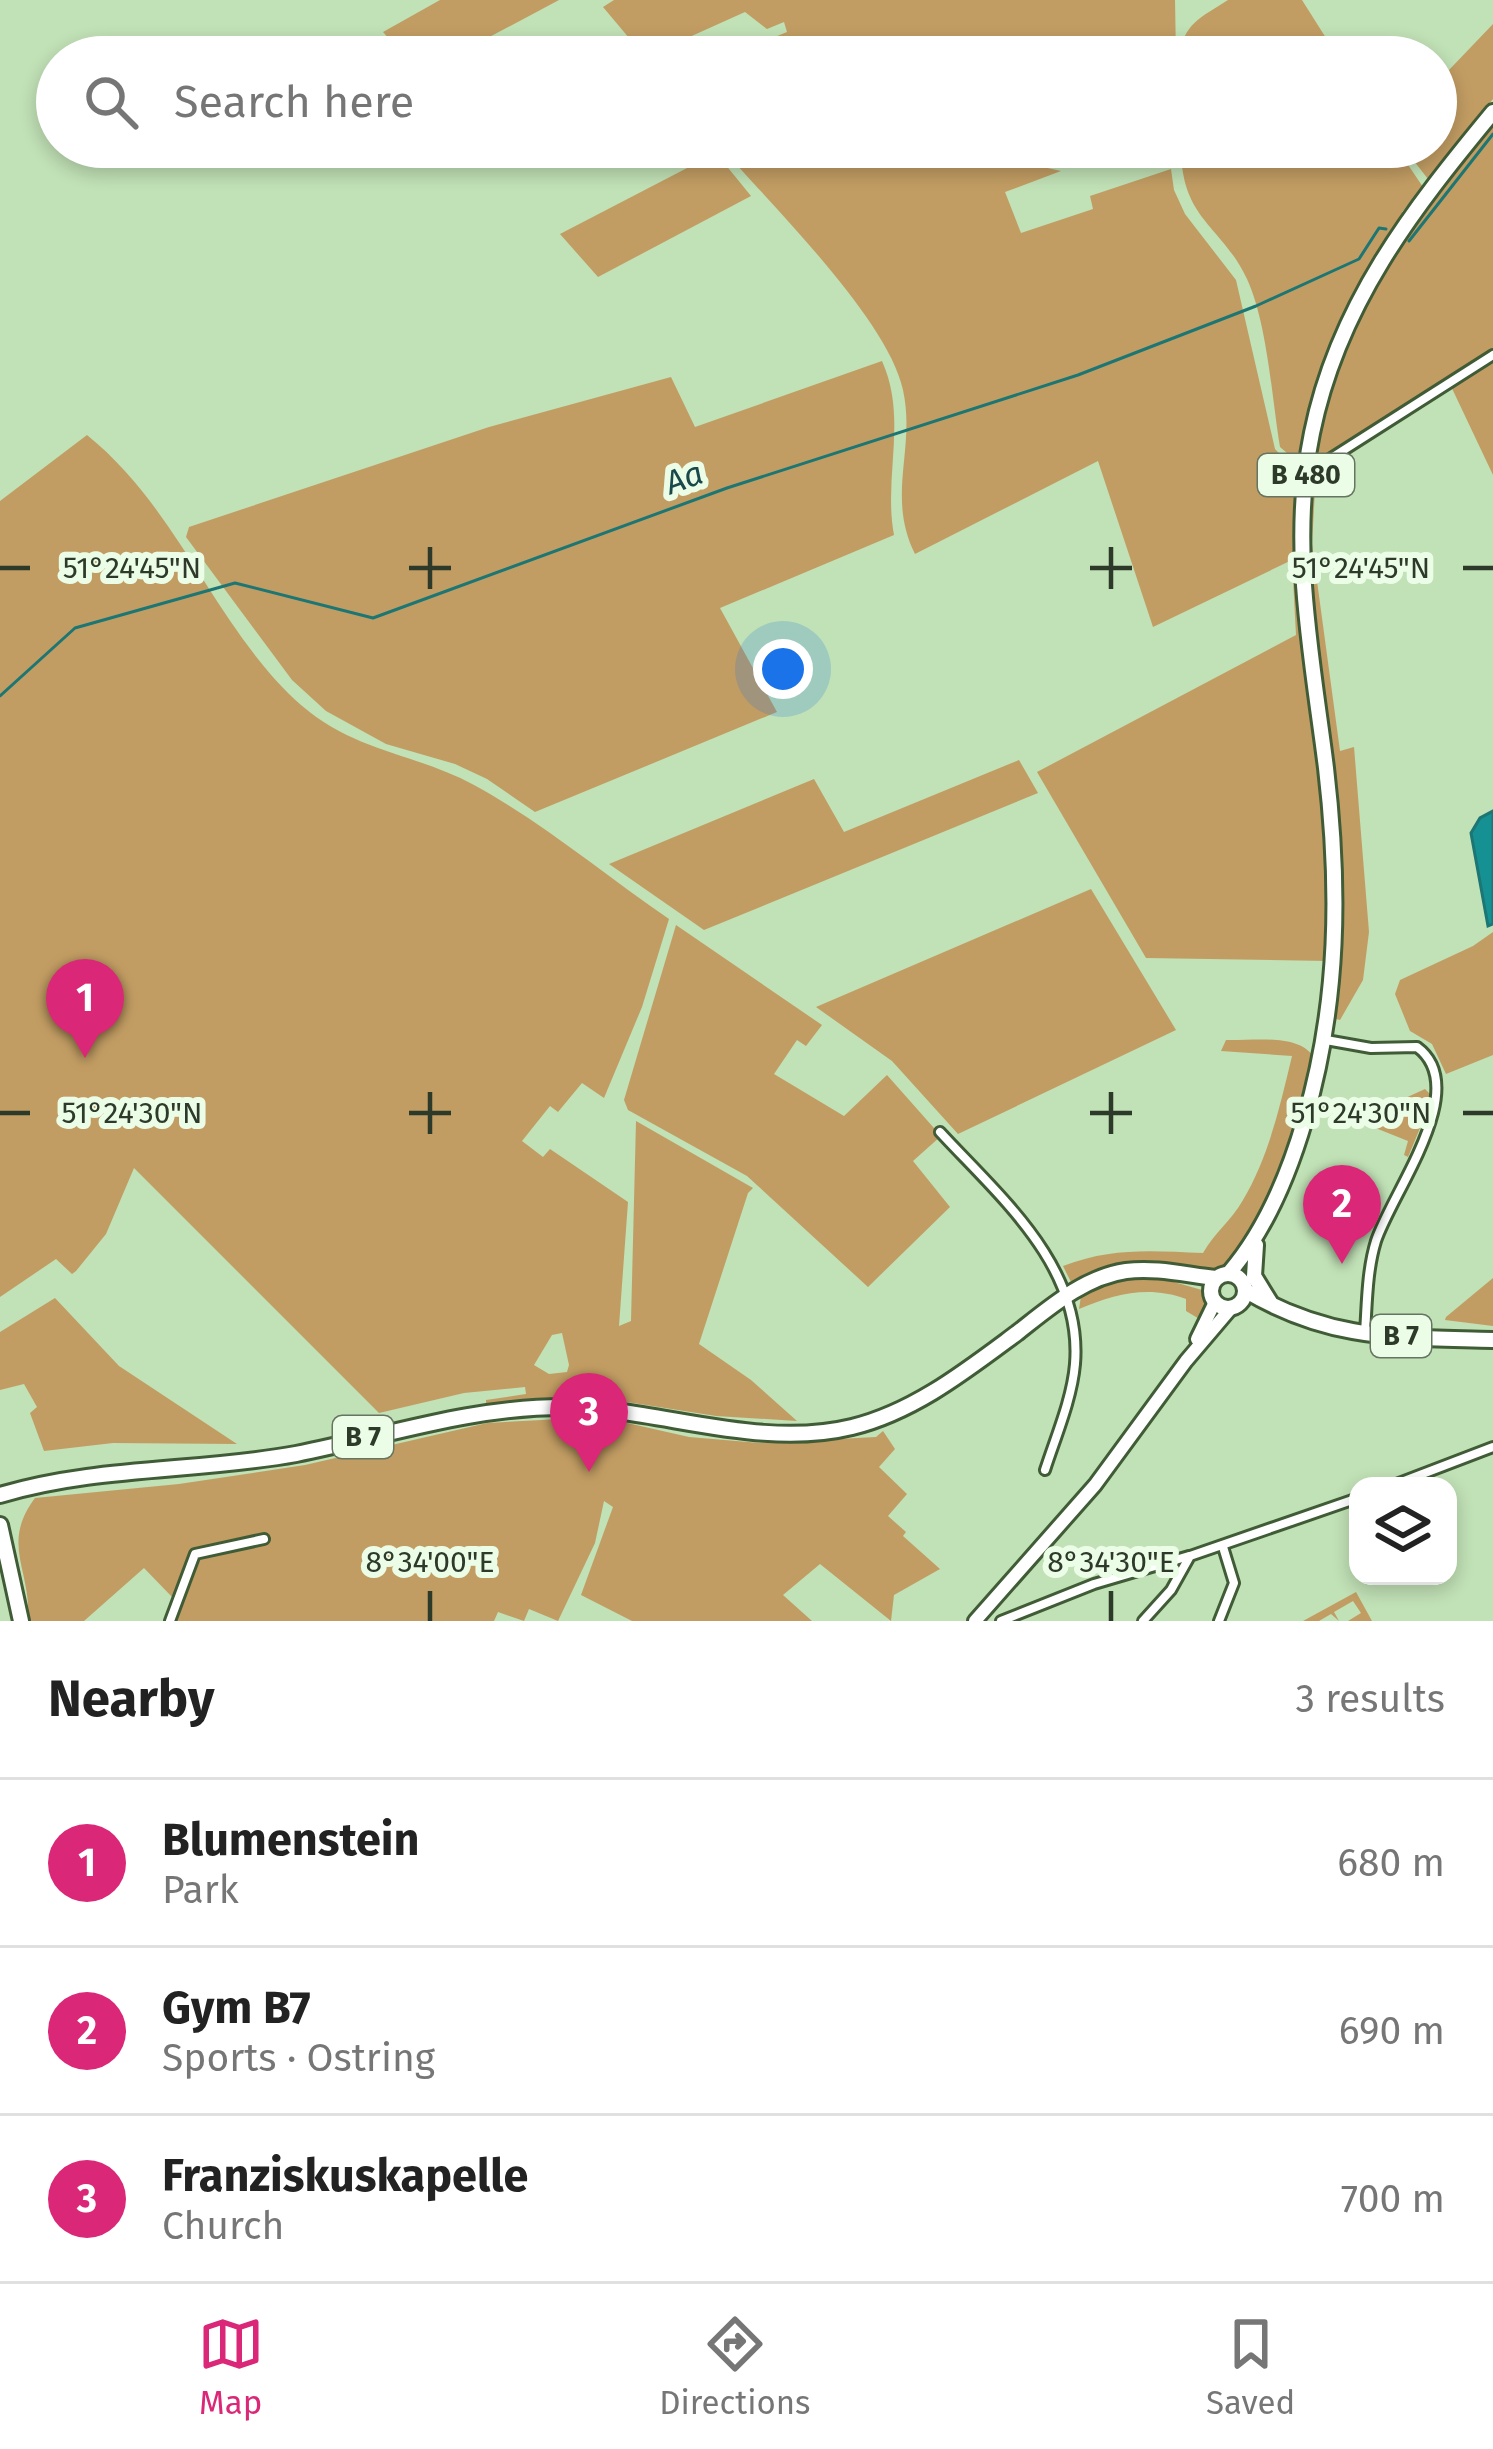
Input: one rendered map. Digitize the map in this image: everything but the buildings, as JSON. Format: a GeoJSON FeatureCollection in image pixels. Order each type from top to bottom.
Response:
{"type":"FeatureCollection","features":[{"type":"Feature","properties":{"kind":"main road","name":"B 480"},"geometry":{"type":"LineString","coordinates":[[1457,157],[1493,112]]}},
{"type":"Feature","properties":{"kind":"main road","name":"B 480"},"geometry":{"type":"LineString","coordinates":[[1228,1291],[1301,1132],[1326,1040],[1333,988],[1336,888],[1301,542],[1306,467],[1322,390],[1359,296],[1401,228],[1449,168]]}},
{"type":"Feature","properties":{"kind":"main road"},"geometry":{"type":"LineString","coordinates":[[1258,1234],[1254,1276],[1278,1310]]}},
{"type":"Feature","properties":{"kind":"main road","name":"B 7"},"geometry":{"type":"LineString","coordinates":[[0,1495],[72,1477],[297,1454],[471,1414],[565,1407],[778,1432],[853,1427],[935,1391],[1068,1294],[1126,1271],[1173,1274],[1310,1324]]}},
{"type":"Feature","properties":{"kind":"main road","name":"B 7"},"geometry":{"type":"LineString","coordinates":[[1228,1291],[1310,1324],[1365,1333],[1493,1340]]}},
{"type":"Feature","properties":{"kind":"main road"},"geometry":{"type":"LineString","coordinates":[[0,1525],[21,1621]]}},
{"type":"Feature","properties":{"kind":"street"},"geometry":{"type":"LineString","coordinates":[[1306,467],[1325,462],[1493,355]]}},
{"type":"Feature","properties":{"kind":"street"},"geometry":{"type":"LineString","coordinates":[[1326,1040],[1370,1048],[1418,1047],[1438,1077],[1436,1109],[1377,1239],[1365,1333]]}},
{"type":"Feature","properties":{"kind":"street"},"geometry":{"type":"LineString","coordinates":[[940,1132],[1027,1227],[1068,1294],[1075,1368],[1045,1470]]}},
{"type":"Feature","properties":{"kind":"street"},"geometry":{"type":"LineString","coordinates":[[978,1620],[1095,1485],[1186,1361],[1228,1291]]}},
{"type":"Feature","properties":{"kind":"street"},"geometry":{"type":"LineString","coordinates":[[1415,1477],[1493,1447]]}},
{"type":"Feature","properties":{"kind":"street"},"geometry":{"type":"LineString","coordinates":[[1001,1621],[1094,1584],[1221,1548],[1349,1501]]}},
{"type":"Feature","properties":{"kind":"street"},"geometry":{"type":"LineString","coordinates":[[170,1621],[195,1554],[264,1539]]}},
{"type":"Feature","properties":{"kind":"street"},"geometry":{"type":"LineString","coordinates":[[1220,1621],[1234,1583],[1221,1548]]}},
{"type":"Feature","properties":{"kind":"street"},"geometry":{"type":"LineString","coordinates":[[1144,1621],[1171,1590],[1190,1556]]}},
{"type":"Feature","properties":{"kind":"shaded area"},"geometry":{"type":"Polygon","coordinates":[[[440,0],[559,0],[491,36],[387,36],[383,32],[440,0]]]}},
{"type":"Feature","properties":{"kind":"shaded area"},"geometry":{"type":"Polygon","coordinates":[[[614,0],[1175,0],[1176,36],[777,36],[787,32],[784,22],[767,29],[745,12],[692,36],[627,36],[603,7],[614,0]]]}},
{"type":"Feature","properties":{"kind":"shaded area"},"geometry":{"type":"Polygon","coordinates":[[[1228,0],[1302,0],[1325,36],[1186,36],[1202,17],[1228,0]]]}},
{"type":"Feature","properties":{"kind":"shaded area"},"geometry":{"type":"Polygon","coordinates":[[[1493,24],[1493,99],[1457,143],[1457,62],[1493,24]]]}},
{"type":"Feature","properties":{"kind":"shaded area"},"geometry":{"type":"Polygon","coordinates":[[[1493,117],[1493,475],[1448,380],[1317,462],[1312,458],[1346,334],[1335,331],[1314,396],[1303,454],[1294,459],[1280,447],[1254,297],[1237,261],[1195,206],[1183,168],[1410,168],[1423,187],[1402,212],[1416,214],[1457,170],[1493,117]]]}},
{"type":"Feature","properties":{"kind":"shaded area"},"geometry":{"type":"Polygon","coordinates":[[[687,168],[728,168],[751,196],[598,277],[560,234],[687,168]]]}},
{"type":"Feature","properties":{"kind":"shaded area"},"geometry":{"type":"Polygon","coordinates":[[[740,168],[1061,171],[1005,192],[1021,233],[1093,209],[1090,196],[1171,169],[1185,214],[1236,280],[1275,449],[1298,473],[1298,604],[1329,849],[1328,961],[1146,958],[1037,772],[1296,635],[1292,560],[1153,627],[1098,461],[915,554],[903,512],[903,390],[875,330],[825,264],[740,168]]]}},
{"type":"Feature","properties":{"kind":"shaded area"},"geometry":{"type":"Polygon","coordinates":[[[1419,168],[1437,168],[1428,179],[1419,168]]]}},
{"type":"Feature","properties":{"kind":"shaded area"},"geometry":{"type":"Polygon","coordinates":[[[882,361],[893,404],[894,535],[720,608],[777,712],[535,812],[487,779],[455,764],[386,744],[326,711],[292,680],[186,537],[189,527],[489,427],[671,377],[695,427],[882,361]]]}},
{"type":"Feature","properties":{"kind":"shaded area"},"geometry":{"type":"Polygon","coordinates":[[[87,435],[148,498],[245,642],[301,705],[364,743],[474,785],[549,832],[669,919],[642,1007],[604,1098],[582,1083],[558,1112],[550,1106],[522,1141],[543,1157],[550,1149],[628,1202],[619,1326],[631,1321],[636,1121],[753,1188],[699,1344],[751,1380],[797,1421],[716,1416],[614,1400],[614,1420],[689,1437],[760,1443],[876,1437],[883,1431],[895,1449],[879,1467],[907,1494],[888,1516],[940,1569],[894,1595],[891,1621],[820,1564],[783,1595],[812,1621],[632,1621],[581,1595],[613,1507],[604,1501],[595,1543],[558,1621],[529,1609],[524,1621],[498,1612],[494,1621],[174,1621],[174,1599],[144,1568],[84,1621],[28,1621],[18,1544],[35,1498],[305,1465],[487,1423],[580,1418],[579,1400],[486,1405],[486,1400],[526,1394],[525,1387],[464,1393],[379,1413],[134,1168],[106,1234],[76,1271],[72,1274],[56,1259],[0,1297],[0,501],[87,435]],[[562,1333],[552,1335],[534,1365],[549,1374],[567,1372],[562,1333]]]}},
{"type":"Feature","properties":{"kind":"shaded area"},"geometry":{"type":"Polygon","coordinates":[[[1311,472],[1316,472],[1312,544],[1340,751],[1354,747],[1369,932],[1363,980],[1340,1020],[1336,1019],[1340,882],[1312,609],[1311,472]]]}},
{"type":"Feature","properties":{"kind":"shaded area"},"geometry":{"type":"Polygon","coordinates":[[[1019,760],[1038,793],[704,930],[609,864],[814,779],[844,832],[1019,760]]]}},
{"type":"Feature","properties":{"kind":"shaded area"},"geometry":{"type":"Polygon","coordinates":[[[1091,889],[1176,1030],[958,1134],[892,1061],[816,1007],[1091,889]]]}},
{"type":"Feature","properties":{"kind":"shaded area"},"geometry":{"type":"Polygon","coordinates":[[[676,925],[822,1025],[806,1046],[797,1040],[774,1074],[844,1116],[887,1075],[941,1136],[913,1161],[950,1207],[868,1287],[747,1176],[628,1110],[624,1100],[676,925]]]}},
{"type":"Feature","properties":{"kind":"shaded area"},"geometry":{"type":"Polygon","coordinates":[[[1493,932],[1493,1055],[1446,1074],[1432,1044],[1410,1031],[1395,994],[1400,980],[1493,932]]]}},
{"type":"Feature","properties":{"kind":"shaded area"},"geometry":{"type":"Polygon","coordinates":[[[1226,1040],[1285,1041],[1313,1056],[1284,1168],[1243,1245],[1226,1268],[1135,1264],[1072,1284],[1063,1266],[1099,1256],[1203,1253],[1238,1207],[1267,1148],[1292,1056],[1221,1051],[1226,1040]]]}},
{"type":"Feature","properties":{"kind":"shaded area"},"geometry":{"type":"Polygon","coordinates":[[[1425,1089],[1433,1097],[1408,1157],[1404,1155],[1408,1141],[1373,1127],[1379,1110],[1425,1089]]]}},
{"type":"Feature","properties":{"kind":"shaded area"},"geometry":{"type":"Polygon","coordinates":[[[1153,1276],[1202,1290],[1209,1304],[1201,1320],[1186,1311],[1186,1299],[1158,1293],[1119,1296],[1079,1309],[1081,1296],[1111,1282],[1153,1276]]]}},
{"type":"Feature","properties":{"kind":"shaded area"},"geometry":{"type":"Polygon","coordinates":[[[1493,1278],[1493,1326],[1445,1320],[1446,1317],[1493,1278]]]}},
{"type":"Feature","properties":{"kind":"shaded area"},"geometry":{"type":"Polygon","coordinates":[[[55,1298],[119,1366],[237,1444],[113,1443],[44,1451],[30,1413],[37,1407],[24,1384],[0,1390],[0,1332],[55,1298]]]}},
{"type":"Feature","properties":{"kind":"shaded area"},"geometry":{"type":"Polygon","coordinates":[[[1356,1592],[1372,1621],[1348,1621],[1361,1613],[1353,1601],[1334,1612],[1339,1621],[1331,1614],[1319,1621],[1303,1621],[1356,1592]]]}},
{"type":"Feature","properties":{"kind":"water"},"geometry":{"type":"Polygon","coordinates":[[[1493,811],[1493,924],[1488,926],[1471,833],[1480,818],[1493,811]]]}},
{"type":"Feature","properties":{"kind":"waterway","name":"Aa"},"geometry":{"type":"LineString","coordinates":[[1409,241],[1493,134]]}},
{"type":"Feature","properties":{"kind":"waterway","name":"Aa"},"geometry":{"type":"LineString","coordinates":[[0,696],[75,628],[235,583],[373,618],[727,488],[1078,375],[1256,306],[1359,259],[1379,228],[1386,229]]}},
{"type":"Feature","properties":{"kind":"place","name":"Blumenstein"},"geometry":{"type":"Point","coordinates":[85,1058]}},
{"type":"Feature","properties":{"kind":"place","name":"Gym B7"},"geometry":{"type":"Point","coordinates":[1342,1264]}},
{"type":"Feature","properties":{"kind":"place","name":"Franziskuskapelle"},"geometry":{"type":"Point","coordinates":[589,1472]}}]}
